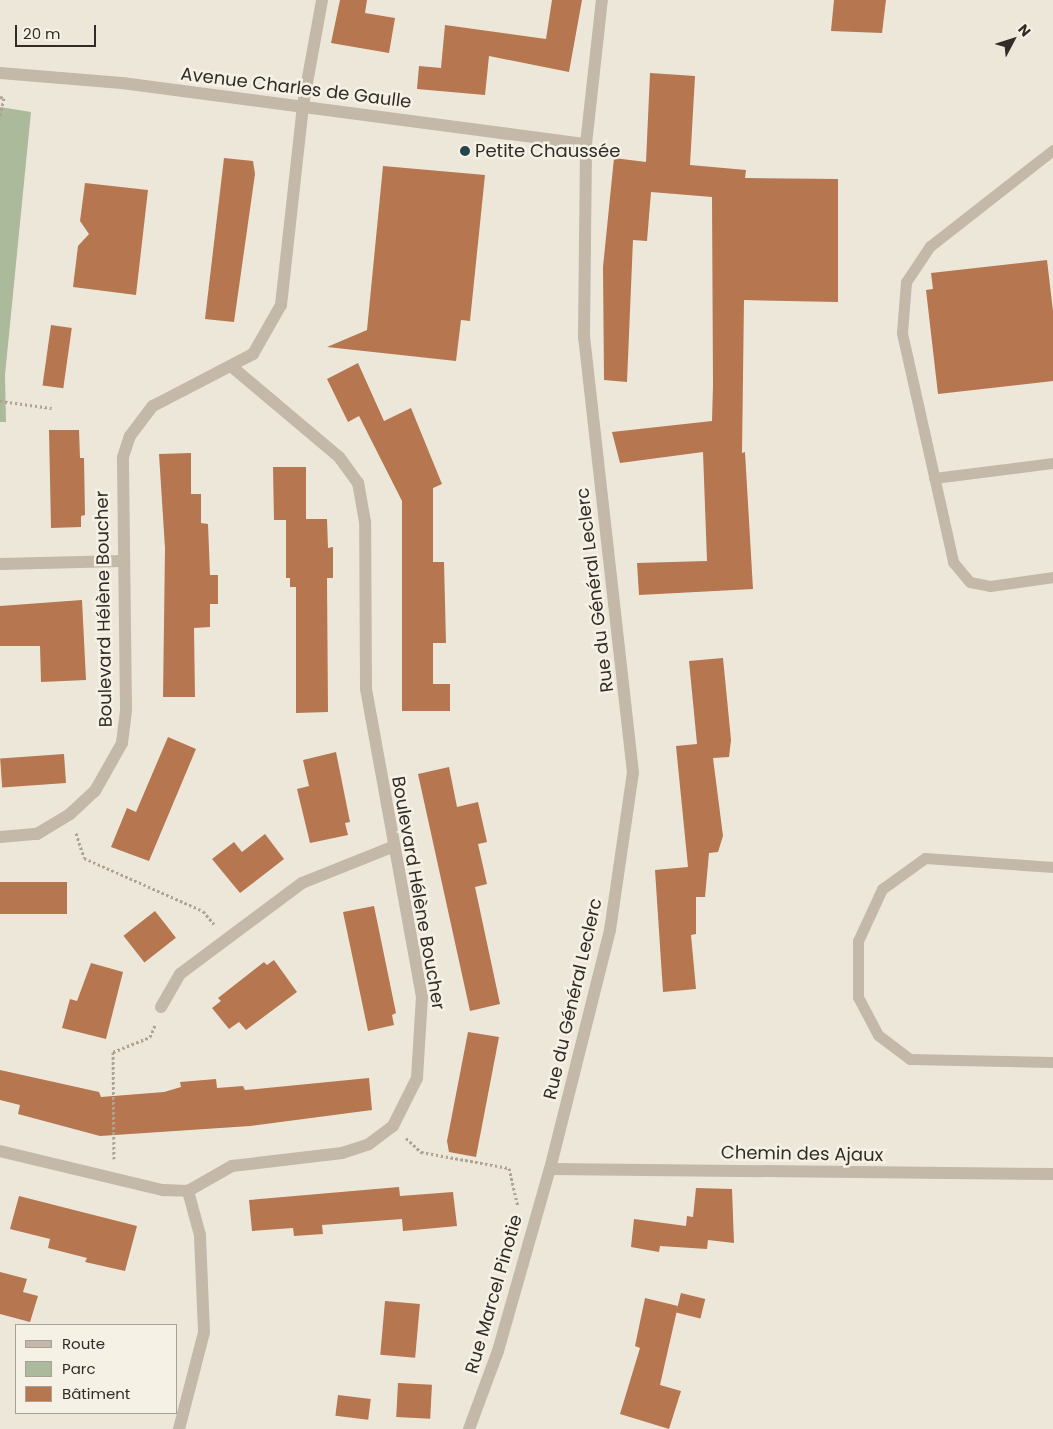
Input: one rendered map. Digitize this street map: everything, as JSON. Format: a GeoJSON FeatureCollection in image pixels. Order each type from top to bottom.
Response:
{"type":"FeatureCollection","features":[{"type":"Feature","properties":{"kind":"street","name":"Boulevard Hélène Boucher"},"geometry":{"type":"LineString","coordinates":[[0,837],[37,834],[70,814],[95,791],[122,744],[126,709],[120,482],[130,436],[153,406],[168,395],[253,354],[281,304],[303,105],[322,0]]}},
{"type":"Feature","properties":{"kind":"street","name":"Rue du Général Leclerc"},"geometry":{"type":"LineString","coordinates":[[550,1169],[610,930],[633,773],[584,338],[586,144],[602,0]]}},
{"type":"Feature","properties":{"kind":"street","name":"Avenue Charles de Gaulle"},"geometry":{"type":"LineString","coordinates":[[0,73],[303,105],[586,144]]}},
{"type":"Feature","properties":{"kind":"street","name":"Boulevard Hélène Boucher"},"geometry":{"type":"LineString","coordinates":[[188,1191],[232,1166],[342,1153],[369,1144],[393,1126],[416,1078],[423,1028],[422,997],[392,847],[366,689],[365,522],[358,483],[339,457],[231,366]]}},
{"type":"Feature","properties":{"kind":"street"},"geometry":{"type":"LineString","coordinates":[[0,564],[122,561]]}},
{"type":"Feature","properties":{"kind":"street"},"geometry":{"type":"LineString","coordinates":[[161,1007],[180,974],[302,883],[392,847]]}},
{"type":"Feature","properties":{"kind":"street"},"geometry":{"type":"LineString","coordinates":[[0,1151],[113,1179],[188,1191],[200,1235],[204,1332],[179,1429]]}},
{"type":"Feature","properties":{"kind":"street","name":"Chemin des Ajaux"},"geometry":{"type":"LineString","coordinates":[[550,1169],[1053,1174]]}},
{"type":"Feature","properties":{"kind":"street","name":"Rue Marcel Pinotie"},"geometry":{"type":"LineString","coordinates":[[469,1429],[498,1351],[536,1212],[550,1169]]}},
{"type":"Feature","properties":{"kind":"lane"},"geometry":{"type":"LineString","coordinates":[[1051,153],[930,246],[906,282],[902,333],[953,562],[970,582],[990,586],[1053,577]]}},
{"type":"Feature","properties":{"kind":"lane"},"geometry":{"type":"LineString","coordinates":[[934,478],[1053,463]]}},
{"type":"Feature","properties":{"kind":"lane"},"geometry":{"type":"LineString","coordinates":[[1053,867],[925,858],[882,889],[858,941],[858,997],[878,1035],[910,1059],[1053,1062]]}},
{"type":"Feature","properties":{"kind":"path"},"geometry":{"type":"LineString","coordinates":[[0,97],[4,98],[0,116]]}},
{"type":"Feature","properties":{"kind":"path"},"geometry":{"type":"LineString","coordinates":[[0,401],[52,408]]}},
{"type":"Feature","properties":{"kind":"path"},"geometry":{"type":"LineString","coordinates":[[70,814],[84,858],[203,911],[226,938]]}},
{"type":"Feature","properties":{"kind":"path"},"geometry":{"type":"LineString","coordinates":[[113,1179],[113,1052],[150,1037],[161,1007]]}},
{"type":"Feature","properties":{"kind":"path"},"geometry":{"type":"LineString","coordinates":[[393,1126],[421,1152],[509,1168],[517,1206],[536,1212]]}},
{"type":"Feature","properties":{"kind":"green space"},"geometry":{"type":"Polygon","coordinates":[[[0,107],[31,112],[5,375],[6,422],[0,422],[0,107]]]}},
{"type":"Feature","properties":{"kind":"building"},"geometry":{"type":"Polygon","coordinates":[[[340,0],[367,0],[365,13],[395,18],[389,53],[331,43],[340,0]]]}},
{"type":"Feature","properties":{"kind":"building"},"geometry":{"type":"Polygon","coordinates":[[[552,0],[582,0],[569,72],[489,56],[485,95],[417,89],[419,66],[441,68],[445,25],[546,39],[552,0]]]}},
{"type":"Feature","properties":{"kind":"building"},"geometry":{"type":"Polygon","coordinates":[[[834,0],[886,0],[882,33],[831,31],[834,0]]]}},
{"type":"Feature","properties":{"kind":"building"},"geometry":{"type":"Polygon","coordinates":[[[650,73],[695,76],[690,165],[746,170],[745,178],[838,179],[838,302],[744,300],[742,453],[745,452],[753,589],[639,595],[637,563],[707,561],[703,452],[620,463],[612,432],[712,421],[713,385],[712,197],[651,192],[647,241],[633,240],[627,382],[604,380],[603,267],[614,158],[646,162],[650,73]]]}},
{"type":"Feature","properties":{"kind":"building"},"geometry":{"type":"Polygon","coordinates":[[[224,158],[253,161],[255,174],[234,322],[205,319],[224,158]]]}},
{"type":"Feature","properties":{"kind":"building"},"geometry":{"type":"Polygon","coordinates":[[[383,166],[485,175],[470,321],[461,320],[456,361],[327,347],[367,330],[383,166]]]}},
{"type":"Feature","properties":{"kind":"building"},"geometry":{"type":"Polygon","coordinates":[[[85,183],[148,190],[136,295],[73,287],[78,246],[89,234],[80,221],[85,183]]]}},
{"type":"Feature","properties":{"kind":"building"},"geometry":{"type":"Polygon","coordinates":[[[1047,260],[1053,311],[1053,381],[938,394],[926,290],[933,289],[931,273],[1047,260]]]}},
{"type":"Feature","properties":{"kind":"building"},"geometry":{"type":"Polygon","coordinates":[[[51,325],[72,328],[63,388],[43,385],[51,325]]]}},
{"type":"Feature","properties":{"kind":"building"},"geometry":{"type":"Polygon","coordinates":[[[358,363],[384,421],[411,408],[442,484],[433,488],[433,562],[444,562],[446,643],[433,643],[433,684],[450,684],[450,711],[402,711],[402,501],[359,416],[348,422],[327,379],[358,363]]]}},
{"type":"Feature","properties":{"kind":"building"},"geometry":{"type":"Polygon","coordinates":[[[49,430],[79,430],[80,458],[84,458],[85,515],[81,516],[81,527],[51,528],[49,430]]]}},
{"type":"Feature","properties":{"kind":"building"},"geometry":{"type":"Polygon","coordinates":[[[191,453],[191,494],[201,494],[201,523],[208,524],[210,575],[218,575],[218,604],[210,604],[210,627],[194,628],[195,697],[163,697],[165,548],[159,454],[191,453]]]}},
{"type":"Feature","properties":{"kind":"building"},"geometry":{"type":"Polygon","coordinates":[[[273,467],[306,467],[306,519],[327,519],[328,548],[333,547],[333,578],[327,578],[328,712],[296,713],[296,587],[290,587],[290,578],[286,578],[286,520],[274,520],[273,467]]]}},
{"type":"Feature","properties":{"kind":"building"},"geometry":{"type":"Polygon","coordinates":[[[82,600],[86,680],[41,682],[40,646],[0,646],[0,606],[82,600]]]}},
{"type":"Feature","properties":{"kind":"building"},"geometry":{"type":"Polygon","coordinates":[[[723,658],[731,740],[729,757],[713,758],[723,836],[718,852],[709,853],[705,897],[696,897],[696,934],[691,935],[696,989],[663,992],[655,870],[688,867],[676,746],[697,744],[689,661],[723,658]]]}},
{"type":"Feature","properties":{"kind":"building"},"geometry":{"type":"Polygon","coordinates":[[[168,737],[196,749],[149,861],[111,847],[127,808],[136,812],[168,737]]]}},
{"type":"Feature","properties":{"kind":"building"},"geometry":{"type":"Polygon","coordinates":[[[336,752],[350,822],[345,823],[348,835],[310,843],[297,789],[309,786],[303,760],[336,752]]]}},
{"type":"Feature","properties":{"kind":"building"},"geometry":{"type":"Polygon","coordinates":[[[64,754],[66,783],[2,787],[0,758],[64,754]]]}},
{"type":"Feature","properties":{"kind":"building"},"geometry":{"type":"Polygon","coordinates":[[[449,767],[457,807],[478,802],[487,842],[478,844],[487,884],[475,887],[500,1004],[470,1011],[418,774],[449,767]]]}},
{"type":"Feature","properties":{"kind":"building"},"geometry":{"type":"Polygon","coordinates":[[[265,834],[284,859],[240,893],[212,859],[234,842],[242,852],[265,834]]]}},
{"type":"Feature","properties":{"kind":"building"},"geometry":{"type":"Polygon","coordinates":[[[0,882],[67,882],[67,914],[0,914],[0,882]]]}},
{"type":"Feature","properties":{"kind":"building"},"geometry":{"type":"Polygon","coordinates":[[[374,906],[396,1013],[392,1015],[394,1025],[368,1031],[343,912],[374,906]]]}},
{"type":"Feature","properties":{"kind":"building"},"geometry":{"type":"Polygon","coordinates":[[[155,911],[176,938],[144,962],[123,936],[155,911]]]}},
{"type":"Feature","properties":{"kind":"building"},"geometry":{"type":"Polygon","coordinates":[[[274,960],[297,992],[246,1030],[239,1022],[229,1029],[212,1008],[221,1001],[218,998],[264,962],[267,965],[274,960]]]}},
{"type":"Feature","properties":{"kind":"building"},"geometry":{"type":"Polygon","coordinates":[[[91,963],[123,972],[106,1039],[62,1028],[70,999],[77,1001],[91,963]]]}},
{"type":"Feature","properties":{"kind":"building"},"geometry":{"type":"Polygon","coordinates":[[[468,1032],[499,1037],[476,1157],[449,1152],[447,1141],[468,1032]]]}},
{"type":"Feature","properties":{"kind":"building"},"geometry":{"type":"Polygon","coordinates":[[[0,1070],[99,1092],[101,1097],[164,1092],[181,1087],[180,1082],[216,1079],[217,1088],[243,1086],[245,1090],[369,1078],[372,1110],[250,1126],[100,1136],[18,1114],[20,1105],[0,1100],[0,1070]]]}},
{"type":"Feature","properties":{"kind":"building"},"geometry":{"type":"Polygon","coordinates":[[[399,1187],[400,1196],[453,1192],[457,1226],[403,1231],[402,1219],[322,1225],[323,1234],[294,1236],[293,1228],[252,1231],[249,1200],[399,1187]]]}},
{"type":"Feature","properties":{"kind":"building"},"geometry":{"type":"Polygon","coordinates":[[[696,1188],[732,1189],[734,1243],[708,1240],[707,1249],[660,1246],[659,1252],[631,1247],[634,1219],[686,1226],[687,1216],[693,1217],[696,1188]]]}},
{"type":"Feature","properties":{"kind":"building"},"geometry":{"type":"Polygon","coordinates":[[[19,1196],[137,1226],[125,1271],[85,1262],[87,1258],[48,1248],[50,1239],[10,1229],[19,1196]]]}},
{"type":"Feature","properties":{"kind":"building"},"geometry":{"type":"Polygon","coordinates":[[[0,1272],[27,1279],[23,1292],[38,1296],[30,1322],[0,1314],[0,1272]]]}},
{"type":"Feature","properties":{"kind":"building"},"geometry":{"type":"Polygon","coordinates":[[[681,1293],[705,1299],[700,1318],[676,1312],[681,1293]]]}},
{"type":"Feature","properties":{"kind":"building"},"geometry":{"type":"Polygon","coordinates":[[[645,1298],[678,1306],[660,1385],[681,1391],[669,1429],[620,1414],[640,1348],[635,1346],[645,1298]]]}},
{"type":"Feature","properties":{"kind":"building"},"geometry":{"type":"Polygon","coordinates":[[[385,1301],[420,1304],[415,1358],[380,1355],[385,1301]]]}},
{"type":"Feature","properties":{"kind":"building"},"geometry":{"type":"Polygon","coordinates":[[[398,1383],[432,1385],[430,1419],[396,1417],[398,1383]]]}},
{"type":"Feature","properties":{"kind":"building"},"geometry":{"type":"Polygon","coordinates":[[[338,1395],[371,1399],[368,1420],[335,1416],[338,1395]]]}},
{"type":"Feature","properties":{"kind":"place","name":"Petite Chaussée"},"geometry":{"type":"Point","coordinates":[465,151]}}]}
